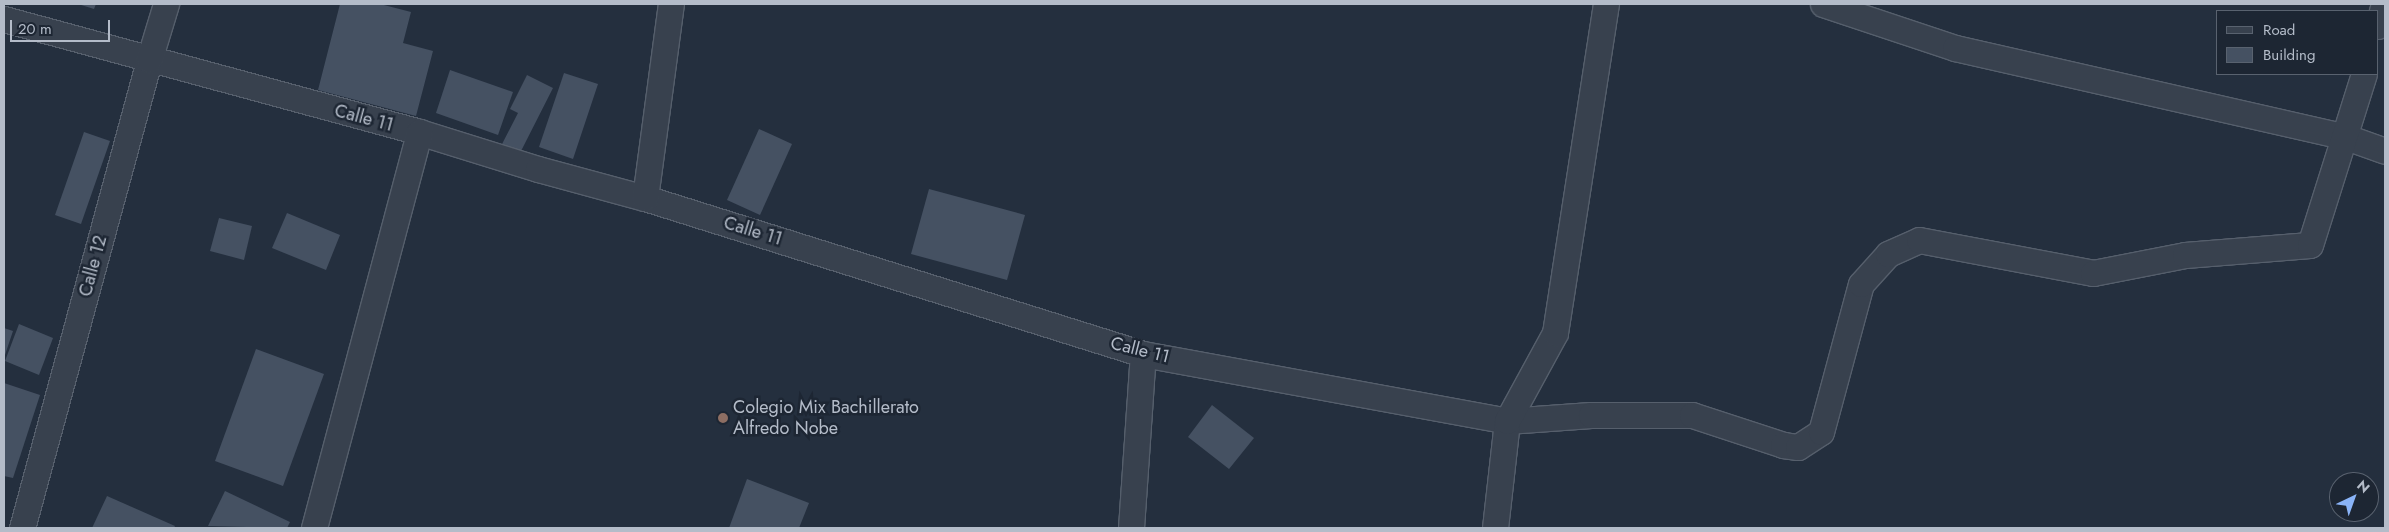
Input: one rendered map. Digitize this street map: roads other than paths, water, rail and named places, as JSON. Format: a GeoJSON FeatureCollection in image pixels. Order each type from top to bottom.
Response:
{"type":"FeatureCollection","features":[{"type":"Feature","properties":{"kind":"street","name":"Calle 12"},"geometry":{"type":"LineString","coordinates":[[22,528],[149,60],[166,4]]}},
{"type":"Feature","properties":{"kind":"street"},"geometry":{"type":"LineString","coordinates":[[646,198],[671,4]]}},
{"type":"Feature","properties":{"kind":"street"},"geometry":{"type":"LineString","coordinates":[[1495,528],[1506,421],[1555,334],[1606,4]]}},
{"type":"Feature","properties":{"kind":"street"},"geometry":{"type":"LineString","coordinates":[[1823,4],[1955,48],[2346,137],[2385,151]]}},
{"type":"Feature","properties":{"kind":"street"},"geometry":{"type":"LineString","coordinates":[[2379,22],[2384,4]]}},
{"type":"Feature","properties":{"kind":"street","name":"Calle 11"},"geometry":{"type":"LineString","coordinates":[[4,19],[419,132],[538,169],[646,198],[1143,354],[1506,421],[1591,415],[1692,415],[1783,445],[1798,447],[1821,432],[1861,284],[1888,254],[1919,240],[2093,273],[2185,255],[2310,246],[2346,137]]}},
{"type":"Feature","properties":{"kind":"street"},"geometry":{"type":"LineString","coordinates":[[2346,137],[2364,75]]}},
{"type":"Feature","properties":{"kind":"street"},"geometry":{"type":"LineString","coordinates":[[314,528],[419,132]]}},
{"type":"Feature","properties":{"kind":"street"},"geometry":{"type":"LineString","coordinates":[[1131,528],[1143,354]]}},
{"type":"Feature","properties":{"kind":"place","name":"Colegio Mix Bachillerato Alfredo Nobe"},"geometry":{"type":"Point","coordinates":[723,418]}}]}
